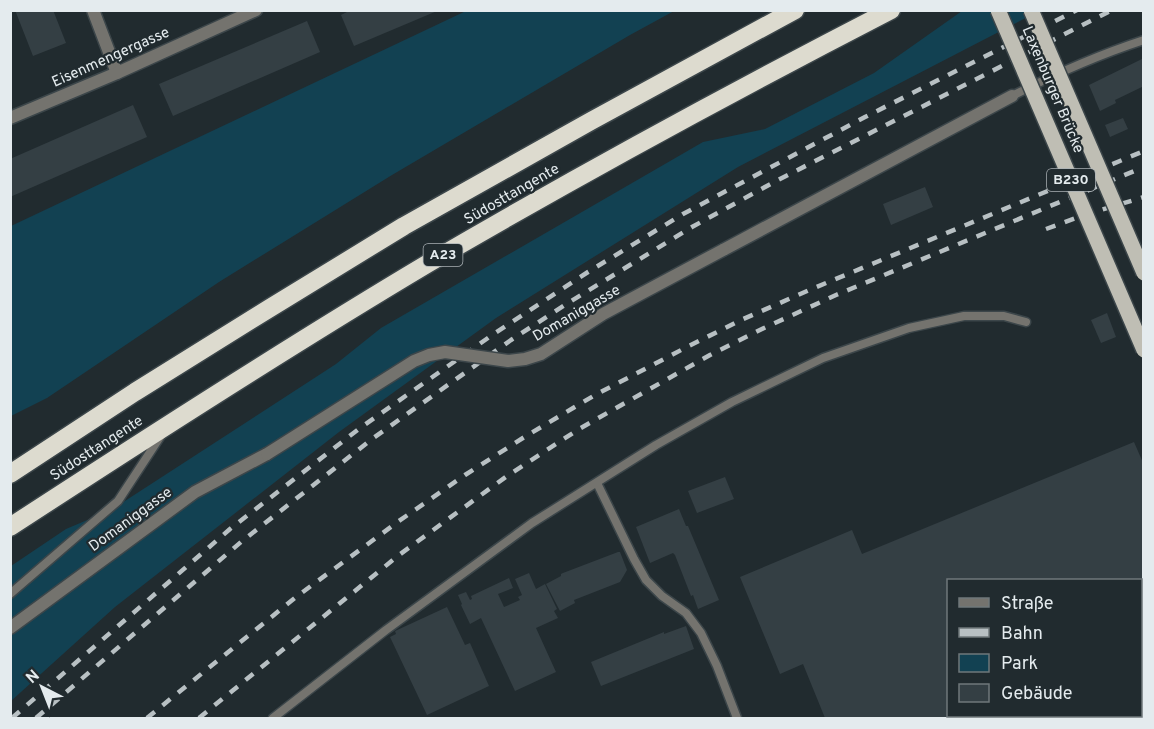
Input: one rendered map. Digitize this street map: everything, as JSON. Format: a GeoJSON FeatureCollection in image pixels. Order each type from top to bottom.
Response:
{"type":"FeatureCollection","features":[{"type":"Feature","properties":{"kind":"highway","name":"Südosttangente"},"geometry":{"type":"LineString","coordinates":[[10,474],[135,392],[404,226],[795,10]]}},
{"type":"Feature","properties":{"kind":"highway","name":"Südosttangente"},"geometry":{"type":"LineString","coordinates":[[10,527],[169,423],[438,258],[612,159],[891,10]]}},
{"type":"Feature","properties":{"kind":"main road","name":"Laxenburger Brücke"},"geometry":{"type":"LineString","coordinates":[[998,10],[1143,350]]}},
{"type":"Feature","properties":{"kind":"main road","name":"Laxenburger Brücke"},"geometry":{"type":"LineString","coordinates":[[1031,10],[1143,273]]}},
{"type":"Feature","properties":{"kind":"street"},"geometry":{"type":"LineString","coordinates":[[93,10],[117,72]]}},
{"type":"Feature","properties":{"kind":"street","name":"Eisenmengergasse"},"geometry":{"type":"LineString","coordinates":[[10,118],[256,10]]}},
{"type":"Feature","properties":{"kind":"street","name":"Domaniggasse"},"geometry":{"type":"LineString","coordinates":[[10,628],[195,492],[267,454],[414,361],[445,352],[508,361],[541,354],[603,314],[1012,96]]}},
{"type":"Feature","properties":{"kind":"lane","name":"Domaniggasse"},"geometry":{"type":"LineString","coordinates":[[1012,96],[1090,60],[1143,40]]}},
{"type":"Feature","properties":{"kind":"lane"},"geometry":{"type":"LineString","coordinates":[[273,718],[386,630],[532,523],[656,445],[713,413],[823,358],[909,328],[964,316],[1004,316],[1026,322]]}},
{"type":"Feature","properties":{"kind":"lane"},"geometry":{"type":"LineString","coordinates":[[10,594],[118,501],[169,423]]}},
{"type":"Feature","properties":{"kind":"lane"},"geometry":{"type":"LineString","coordinates":[[597,483],[646,580],[662,596],[686,613],[701,633],[717,666],[737,718]]}},
{"type":"Feature","properties":{"kind":"green space"},"geometry":{"type":"Polygon","coordinates":[[[466,11],[674,11],[392,175],[219,282],[47,398],[11,416],[11,226],[466,11]]]}},
{"type":"Feature","properties":{"kind":"green space"},"geometry":{"type":"Polygon","coordinates":[[[962,11],[1039,11],[738,167],[496,318],[339,432],[115,607],[11,701],[11,566],[66,529],[111,510],[336,364],[381,328],[703,142],[765,129],[874,73],[962,11]]]}},
{"type":"Feature","properties":{"kind":"building"},"geometry":{"type":"Polygon","coordinates":[[[15,10],[53,10],[66,43],[33,56],[15,10]]]}},
{"type":"Feature","properties":{"kind":"building"},"geometry":{"type":"Polygon","coordinates":[[[351,10],[437,11],[354,46],[341,15],[351,10]]]}},
{"type":"Feature","properties":{"kind":"building"},"geometry":{"type":"Polygon","coordinates":[[[307,21],[320,52],[173,116],[159,84],[307,21]]]}},
{"type":"Feature","properties":{"kind":"building"},"geometry":{"type":"Polygon","coordinates":[[[1144,58],[1144,86],[1115,100],[1116,103],[1100,111],[1089,85],[1144,58]]]}},
{"type":"Feature","properties":{"kind":"building"},"geometry":{"type":"Polygon","coordinates":[[[133,105],[147,137],[10,197],[10,159],[133,105]]]}},
{"type":"Feature","properties":{"kind":"building"},"geometry":{"type":"Polygon","coordinates":[[[1123,118],[1128,129],[1110,137],[1105,125],[1123,118]]]}},
{"type":"Feature","properties":{"kind":"building"},"geometry":{"type":"Polygon","coordinates":[[[925,187],[933,207],[891,225],[883,204],[925,187]]]}},
{"type":"Feature","properties":{"kind":"building"},"geometry":{"type":"Polygon","coordinates":[[[1107,313],[1116,337],[1101,343],[1091,320],[1107,313]]]}},
{"type":"Feature","properties":{"kind":"building"},"geometry":{"type":"Polygon","coordinates":[[[1134,442],[1144,465],[1144,718],[825,718],[803,664],[780,674],[740,577],[852,530],[862,554],[1134,442]]]}},
{"type":"Feature","properties":{"kind":"building"},"geometry":{"type":"Polygon","coordinates":[[[725,477],[734,499],[697,513],[688,491],[725,477]]]}},
{"type":"Feature","properties":{"kind":"building"},"geometry":{"type":"Polygon","coordinates":[[[679,509],[719,600],[698,609],[675,555],[673,553],[650,563],[636,527],[679,509]]]}},
{"type":"Feature","properties":{"kind":"building"},"geometry":{"type":"Polygon","coordinates":[[[618,552],[627,570],[620,582],[574,600],[575,603],[560,611],[546,584],[563,573],[618,552]]]}},
{"type":"Feature","properties":{"kind":"building"},"geometry":{"type":"Polygon","coordinates":[[[529,573],[536,589],[545,584],[557,609],[554,611],[558,618],[536,628],[556,672],[515,691],[481,618],[470,624],[458,595],[466,592],[470,600],[471,596],[509,578],[513,588],[498,594],[504,607],[520,600],[518,597],[522,595],[515,579],[529,573]]]}},
{"type":"Feature","properties":{"kind":"building"},"geometry":{"type":"Polygon","coordinates":[[[447,607],[465,645],[470,643],[489,686],[427,715],[390,637],[396,634],[395,631],[447,607]]]}},
{"type":"Feature","properties":{"kind":"building"},"geometry":{"type":"Polygon","coordinates":[[[686,626],[694,649],[601,686],[591,662],[664,632],[664,634],[686,626]]]}},
{"type":"Feature","properties":{"kind":"railway"},"geometry":{"type":"LineString","coordinates":[[12,718],[230,529],[360,428],[495,333],[588,272],[683,214],[865,117],[1077,10]]}},
{"type":"Feature","properties":{"kind":"railway"},"geometry":{"type":"LineString","coordinates":[[36,718],[241,542],[372,439],[511,340],[692,227],[776,181],[1112,10]]}},
{"type":"Feature","properties":{"kind":"railway"},"geometry":{"type":"LineString","coordinates":[[147,718],[296,597],[399,521],[465,475],[595,395],[741,320],[1144,151]]}},
{"type":"Feature","properties":{"kind":"railway"},"geometry":{"type":"LineString","coordinates":[[199,718],[399,555],[507,476],[579,429],[710,355],[764,328],[836,295],[1144,167]]}},
{"type":"Feature","properties":{"kind":"railway"},"geometry":{"type":"LineString","coordinates":[[1046,229],[1144,197]]}}]}
